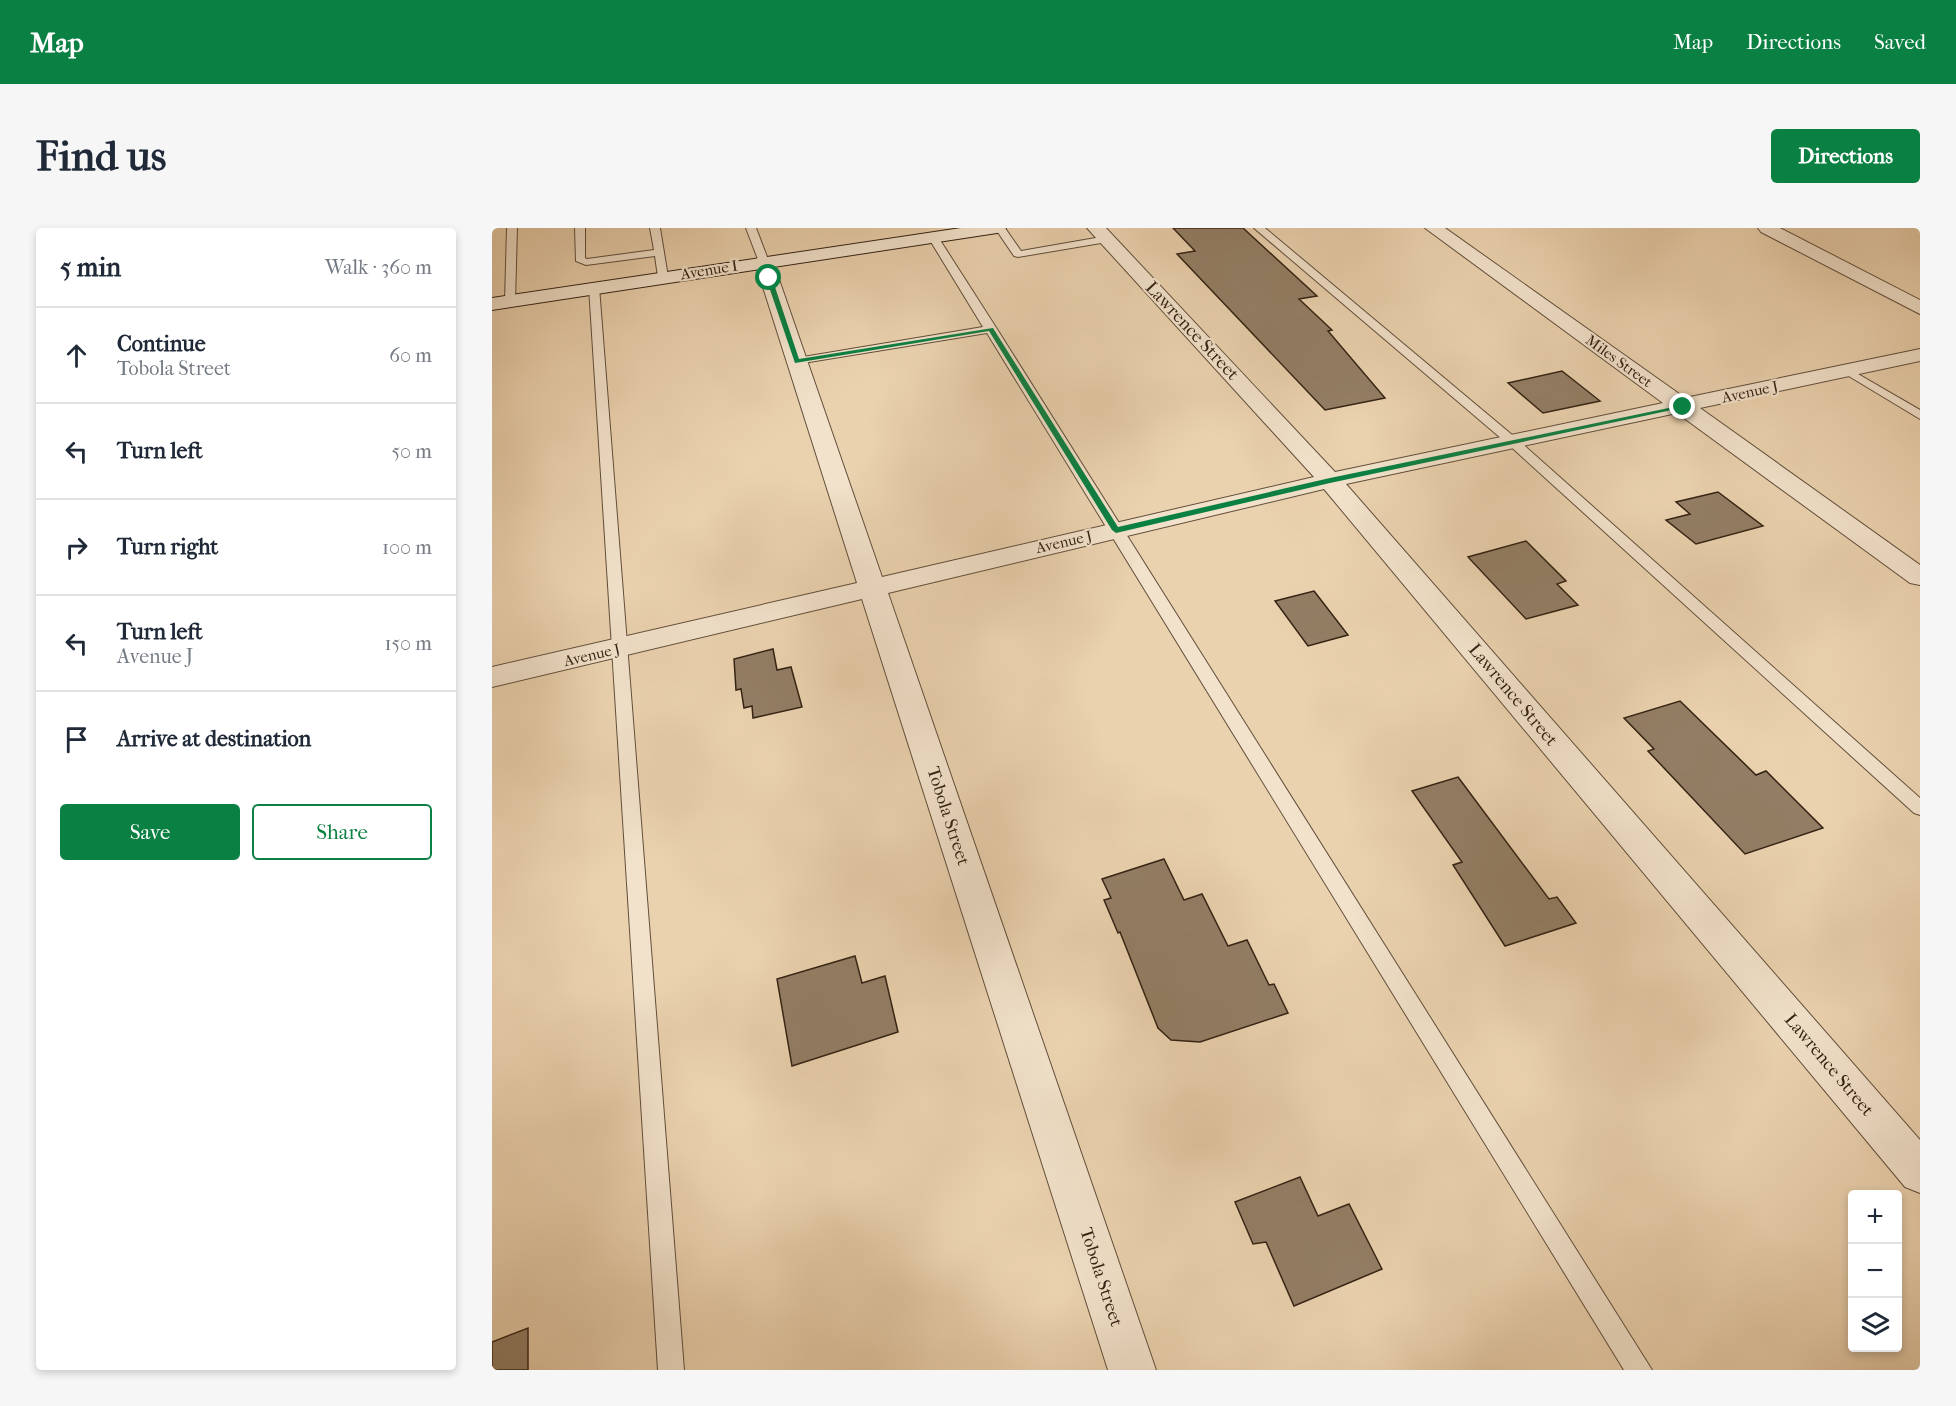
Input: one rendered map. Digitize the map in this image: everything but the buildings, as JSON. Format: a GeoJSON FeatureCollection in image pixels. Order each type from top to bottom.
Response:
{"type":"FeatureCollection","features":[{"type":"Feature","properties":{"kind":"street","name":"Avenue I"},"geometry":{"type":"LineString","coordinates":[[501,303],[942,233],[998,228]]}},
{"type":"Feature","properties":{"kind":"street","name":"Miles Street"},"geometry":{"type":"LineString","coordinates":[[1434,228],[1920,577]]}},
{"type":"Feature","properties":{"kind":"street"},"geometry":{"type":"LineString","coordinates":[[1769,228],[1920,308]]}},
{"type":"Feature","properties":{"kind":"street","name":"Lawrence Street"},"geometry":{"type":"LineString","coordinates":[[1101,234],[1330,480],[1920,1172]]}},
{"type":"Feature","properties":{"kind":"street","name":"Tobola Street"},"geometry":{"type":"LineString","coordinates":[[764,262],[1132,1370]]}},
{"type":"Feature","properties":{"kind":"street","name":"Avenue J"},"geometry":{"type":"LineString","coordinates":[[492,677],[620,649],[872,586],[1330,480],[1920,355]]}},
{"type":"Feature","properties":{"kind":"lane"},"geometry":{"type":"LineString","coordinates":[[501,303],[512,228]]}},
{"type":"Feature","properties":{"kind":"lane"},"geometry":{"type":"LineString","coordinates":[[580,228],[580,259],[586,262],[659,252]]}},
{"type":"Feature","properties":{"kind":"lane"},"geometry":{"type":"LineString","coordinates":[[656,228],[663,277]]}},
{"type":"Feature","properties":{"kind":"lane"},"geometry":{"type":"LineString","coordinates":[[751,228],[764,262]]}},
{"type":"Feature","properties":{"kind":"lane"},"geometry":{"type":"LineString","coordinates":[[998,228],[1018,254],[1101,234]]}},
{"type":"Feature","properties":{"kind":"lane"},"geometry":{"type":"LineString","coordinates":[[1259,228],[1513,442],[1920,808]]}},
{"type":"Feature","properties":{"kind":"lane"},"geometry":{"type":"LineString","coordinates":[[942,233],[991,329],[1639,1370]]}},
{"type":"Feature","properties":{"kind":"lane"},"geometry":{"type":"LineString","coordinates":[[594,287],[671,1370]]}},
{"type":"Feature","properties":{"kind":"lane"},"geometry":{"type":"LineString","coordinates":[[797,362],[991,329]]}},
{"type":"Feature","properties":{"kind":"lane"},"geometry":{"type":"LineString","coordinates":[[1846,370],[1920,415]]}},
{"type":"Feature","properties":{"kind":"route"},"geometry":{"type":"LineString","coordinates":[[769,278],[797,362],[991,329],[1116,530],[1330,480],[1683,407]]}}]}
